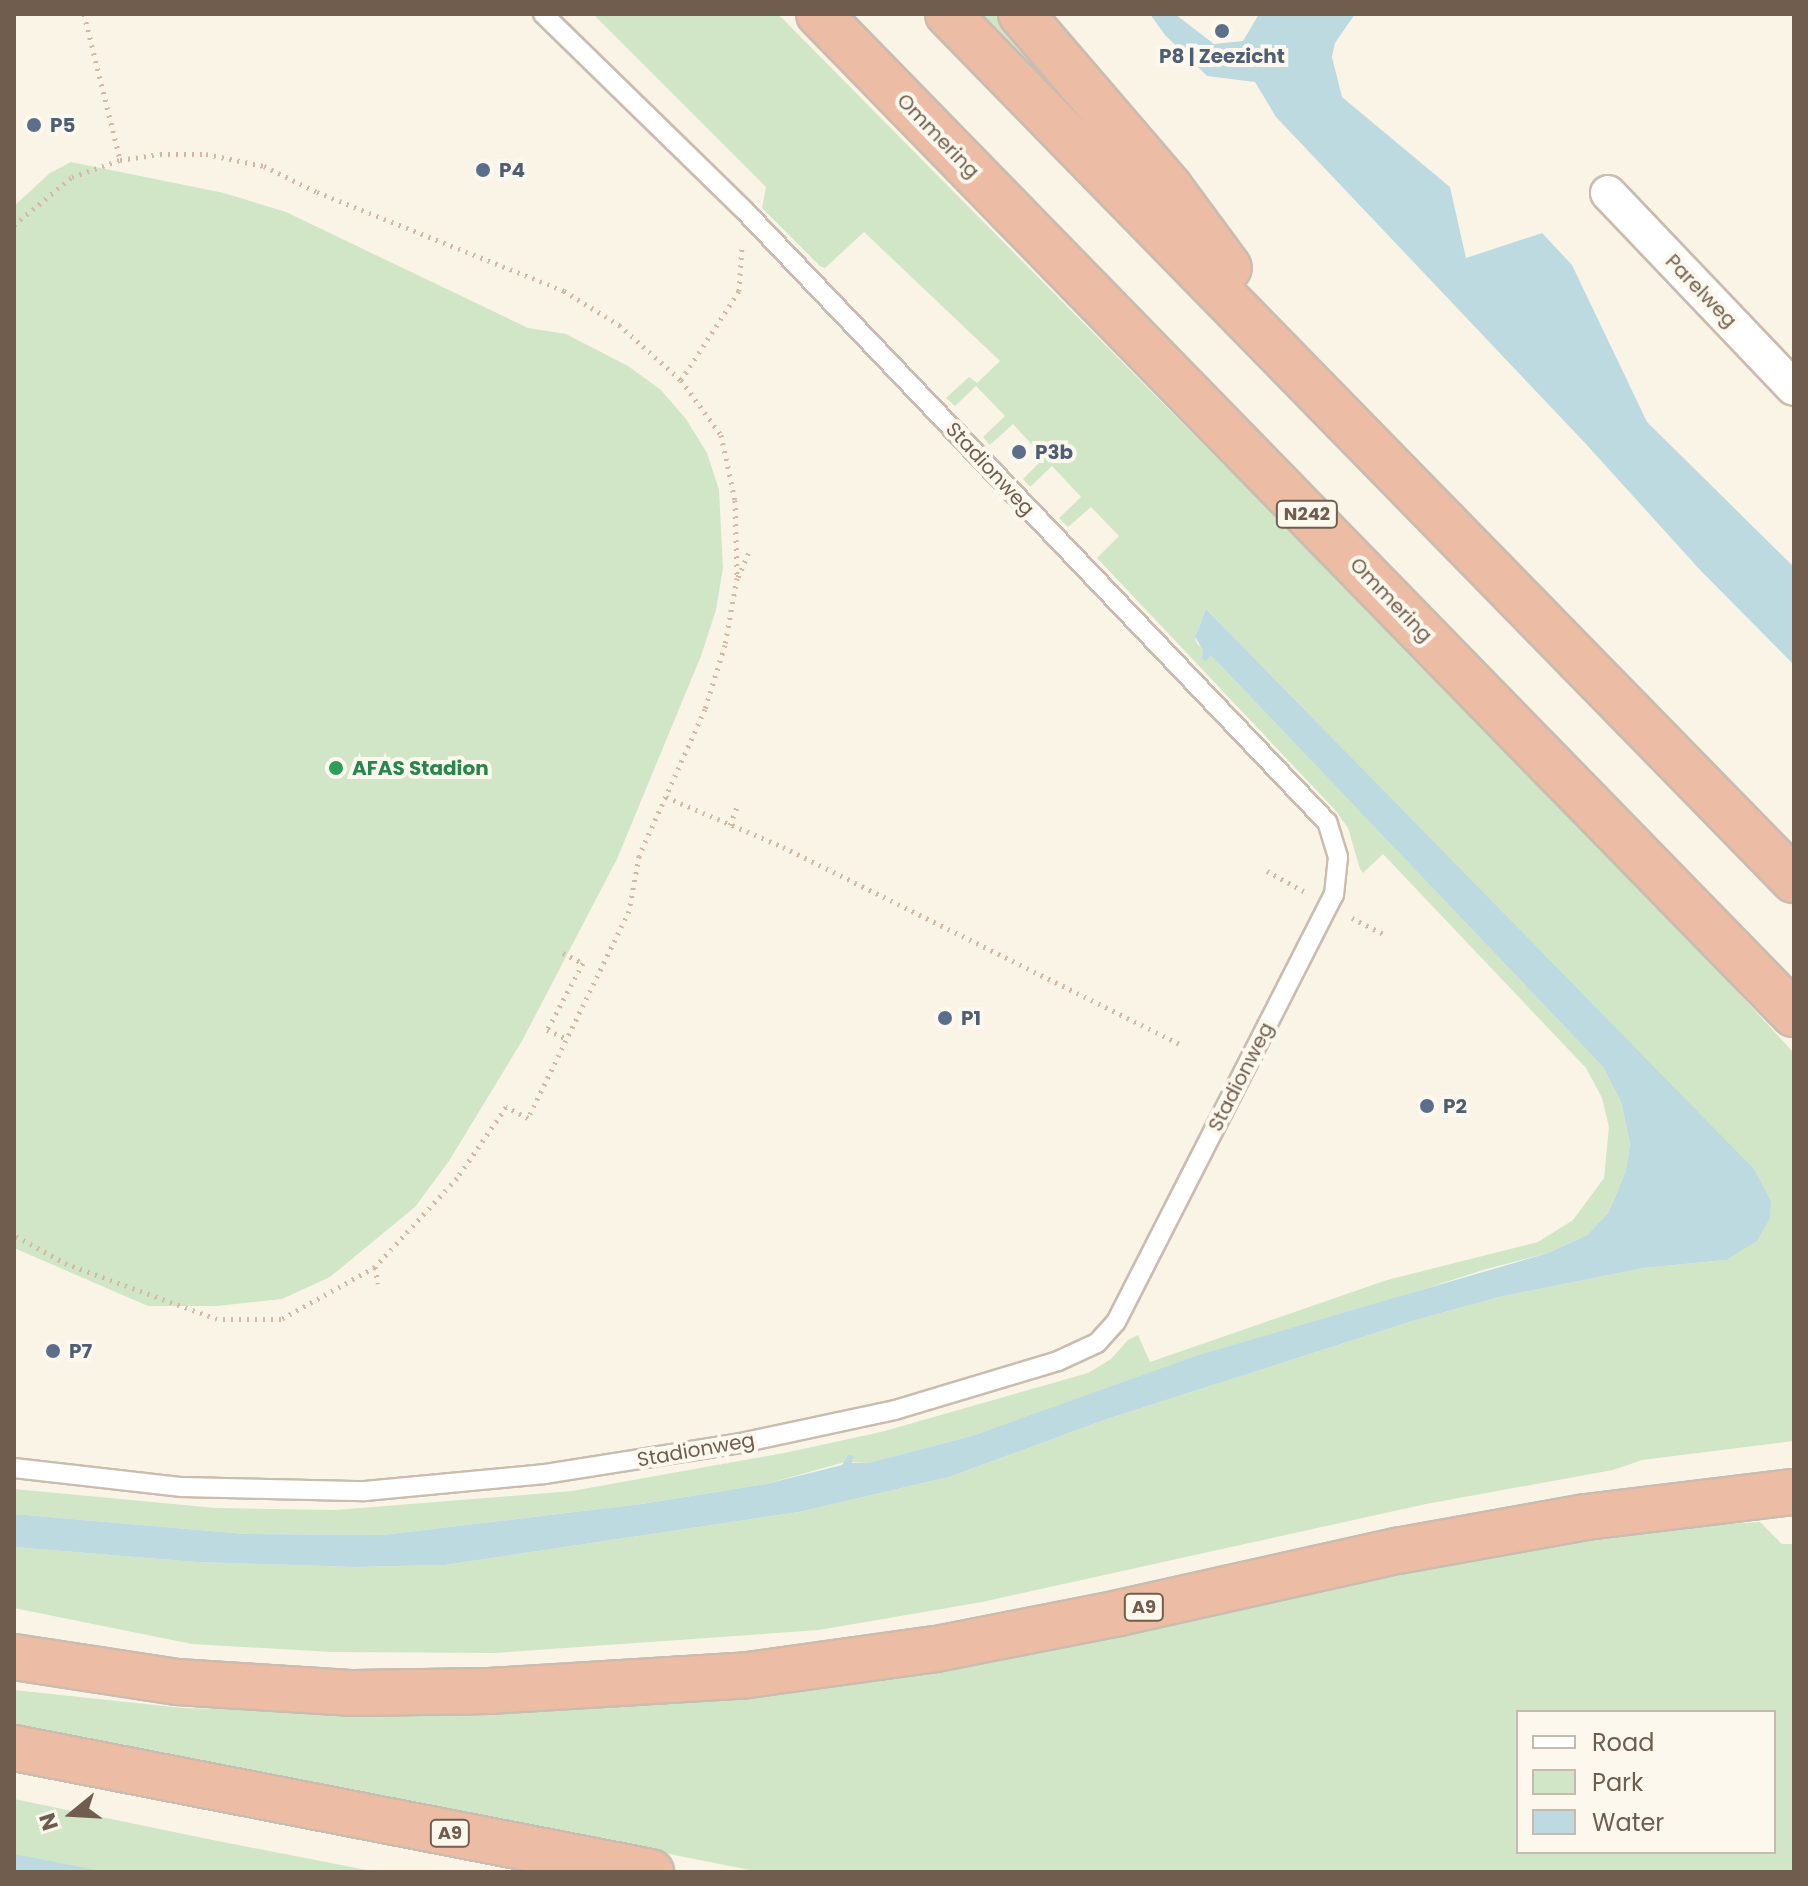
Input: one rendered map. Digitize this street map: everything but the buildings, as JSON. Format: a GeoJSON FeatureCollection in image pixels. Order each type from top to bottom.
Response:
{"type":"FeatureCollection","features":[{"type":"Feature","properties":{"kind":"highway","name":"Ommering"},"geometry":{"type":"LineString","coordinates":[[819,14],[1794,1014]]}},
{"type":"Feature","properties":{"kind":"highway"},"geometry":{"type":"LineString","coordinates":[[948,14],[1794,880]]}},
{"type":"Feature","properties":{"kind":"highway"},"geometry":{"type":"LineString","coordinates":[[1021,14],[1170,188],[1323,396]]}},
{"type":"Feature","properties":{"kind":"highway","name":"A9"},"geometry":{"type":"LineString","coordinates":[[14,1657],[177,1682],[354,1693],[490,1691],[748,1675],[853,1662],[1119,1613],[1397,1551],[1502,1531],[1586,1517],[1794,1492]]}},
{"type":"Feature","properties":{"kind":"highway","name":"A9"},"geometry":{"type":"LineString","coordinates":[[14,1748],[651,1872]]}},
{"type":"Feature","properties":{"kind":"street","name":"Parelweg"},"geometry":{"type":"LineString","coordinates":[[1608,193],[1794,388]]}},
{"type":"Feature","properties":{"kind":"lane","name":"Stadionweg"},"geometry":{"type":"LineString","coordinates":[[14,1468],[182,1487],[365,1491],[545,1474],[741,1443],[929,1402],[1058,1361],[1097,1343],[1116,1322],[1334,895],[1338,857],[1327,822],[744,210],[543,14]]}},
{"type":"Feature","properties":{"kind":"path"},"geometry":{"type":"LineString","coordinates":[[84,14],[120,160]]}},
{"type":"Feature","properties":{"kind":"path"},"geometry":{"type":"LineString","coordinates":[[14,225],[72,177],[120,160],[160,154],[206,154],[264,166],[317,192],[564,291],[619,325],[681,380],[721,435],[735,500],[737,578],[725,645],[705,709],[639,856],[629,911],[528,1118],[506,1107],[457,1178],[375,1267],[281,1319],[217,1319],[67,1264],[14,1235]]}},
{"type":"Feature","properties":{"kind":"path"},"geometry":{"type":"LineString","coordinates":[[681,380],[739,291],[744,210]]}},
{"type":"Feature","properties":{"kind":"path"},"geometry":{"type":"LineString","coordinates":[[737,578],[750,550]]}},
{"type":"Feature","properties":{"kind":"path"},"geometry":{"type":"LineString","coordinates":[[666,797],[783,847],[1179,1044]]}},
{"type":"Feature","properties":{"kind":"path"},"geometry":{"type":"LineString","coordinates":[[730,825],[738,804]]}},
{"type":"Feature","properties":{"kind":"path"},"geometry":{"type":"LineString","coordinates":[[563,953],[583,963],[547,1030],[567,1039]]}},
{"type":"Feature","properties":{"kind":"path"},"geometry":{"type":"LineString","coordinates":[[375,1267],[378,1284]]}},
{"type":"Feature","properties":{"kind":"green space"},"geometry":{"type":"Polygon","coordinates":[[[593,14],[778,14],[1642,888],[1794,1053],[1794,1441],[1642,1460],[1613,1470],[1426,1504],[982,1602],[819,1630],[495,1653],[332,1652],[192,1644],[14,1608],[14,1547],[196,1562],[354,1567],[445,1565],[799,1512],[949,1477],[1107,1419],[1416,1320],[1499,1297],[1644,1268],[1726,1260],[1724,1140],[1206,609],[1195,637],[1197,644],[1211,654],[1603,1067],[1621,1102],[1630,1144],[1626,1170],[1608,1213],[1587,1235],[1548,1253],[1483,1270],[975,1435],[868,1463],[845,1462],[766,1484],[641,1504],[382,1535],[246,1534],[14,1514],[14,1489],[216,1508],[336,1510],[572,1491],[784,1453],[881,1432],[1088,1373],[1111,1359],[1128,1340],[1138,1335],[1150,1362],[1387,1280],[1538,1242],[1573,1220],[1604,1178],[1609,1127],[1602,1098],[1586,1068],[1383,854],[1363,873],[1348,828],[1336,811],[1097,558],[1119,536],[1091,507],[1068,527],[1059,518],[1081,497],[1052,466],[1030,487],[1023,479],[1044,458],[1013,424],[990,445],[983,437],[1005,416],[976,386],[955,406],[946,398],[969,377],[977,383],[1000,361],[864,232],[825,268],[821,267],[762,208],[766,187],[593,14]]]}},
{"type":"Feature","properties":{"kind":"green space"},"geometry":{"type":"Polygon","coordinates":[[[979,14],[1003,14],[1052,69],[1042,79],[979,14]]]}},
{"type":"Feature","properties":{"kind":"green space","name":"AFAS Stadion"},"geometry":{"type":"Polygon","coordinates":[[[71,162],[224,193],[286,212],[528,328],[566,334],[628,366],[661,390],[686,419],[707,453],[719,490],[723,568],[716,610],[701,656],[617,859],[522,1041],[449,1161],[415,1207],[330,1277],[282,1299],[217,1306],[148,1306],[14,1248],[14,206],[50,173],[71,162]]]}},
{"type":"Feature","properties":{"kind":"green space"},"geometry":{"type":"Polygon","coordinates":[[[1760,1522],[1782,1544],[1794,1544],[1794,1872],[760,1872],[14,1724],[14,1690],[183,1708],[439,1714],[721,1699],[820,1688],[996,1658],[1422,1565],[1624,1531],[1760,1522]]]}},
{"type":"Feature","properties":{"kind":"green space"},"geometry":{"type":"Polygon","coordinates":[[[14,1799],[213,1840],[377,1872],[14,1872],[14,1799]]]}},
{"type":"Feature","properties":{"kind":"water"},"geometry":{"type":"Polygon","coordinates":[[[1150,14],[1175,14],[1214,44],[1243,41],[1259,14],[1355,14],[1335,43],[1332,57],[1342,97],[1450,187],[1466,258],[1542,233],[1572,265],[1647,422],[1794,567],[1794,665],[1701,571],[1585,443],[1276,117],[1255,82],[1207,76],[1165,35],[1150,14]]]}},
{"type":"Feature","properties":{"kind":"water"},"geometry":{"type":"Polygon","coordinates":[[[1206,609],[1754,1169],[1771,1201],[1770,1218],[1757,1241],[1726,1260],[1644,1268],[1499,1297],[1416,1320],[1107,1419],[949,1477],[799,1512],[445,1565],[354,1567],[196,1562],[14,1547],[14,1514],[246,1534],[382,1535],[641,1504],[766,1484],[842,1465],[849,1454],[853,1456],[852,1463],[868,1463],[975,1435],[1199,1355],[1548,1253],[1587,1235],[1608,1213],[1626,1170],[1630,1144],[1621,1102],[1603,1067],[1211,655],[1206,661],[1202,659],[1203,650],[1195,637],[1206,609]]]}},
{"type":"Feature","properties":{"kind":"water"},"geometry":{"type":"Polygon","coordinates":[[[14,1854],[106,1872],[14,1872],[14,1854]]]}},
{"type":"Feature","properties":{"kind":"place","name":"P8 | Zeezicht"},"geometry":{"type":"Point","coordinates":[1222,31]}},
{"type":"Feature","properties":{"kind":"place","name":"P5"},"geometry":{"type":"Point","coordinates":[34,125]}},
{"type":"Feature","properties":{"kind":"place","name":"P4"},"geometry":{"type":"Point","coordinates":[483,170]}},
{"type":"Feature","properties":{"kind":"place","name":"P3b"},"geometry":{"type":"Point","coordinates":[1019,452]}},
{"type":"Feature","properties":{"kind":"place","name":"AFAS Stadion"},"geometry":{"type":"Point","coordinates":[336,768]}},
{"type":"Feature","properties":{"kind":"place","name":"P1"},"geometry":{"type":"Point","coordinates":[945,1018]}},
{"type":"Feature","properties":{"kind":"place","name":"P2"},"geometry":{"type":"Point","coordinates":[1427,1106]}},
{"type":"Feature","properties":{"kind":"place","name":"P7"},"geometry":{"type":"Point","coordinates":[53,1351]}}]}
